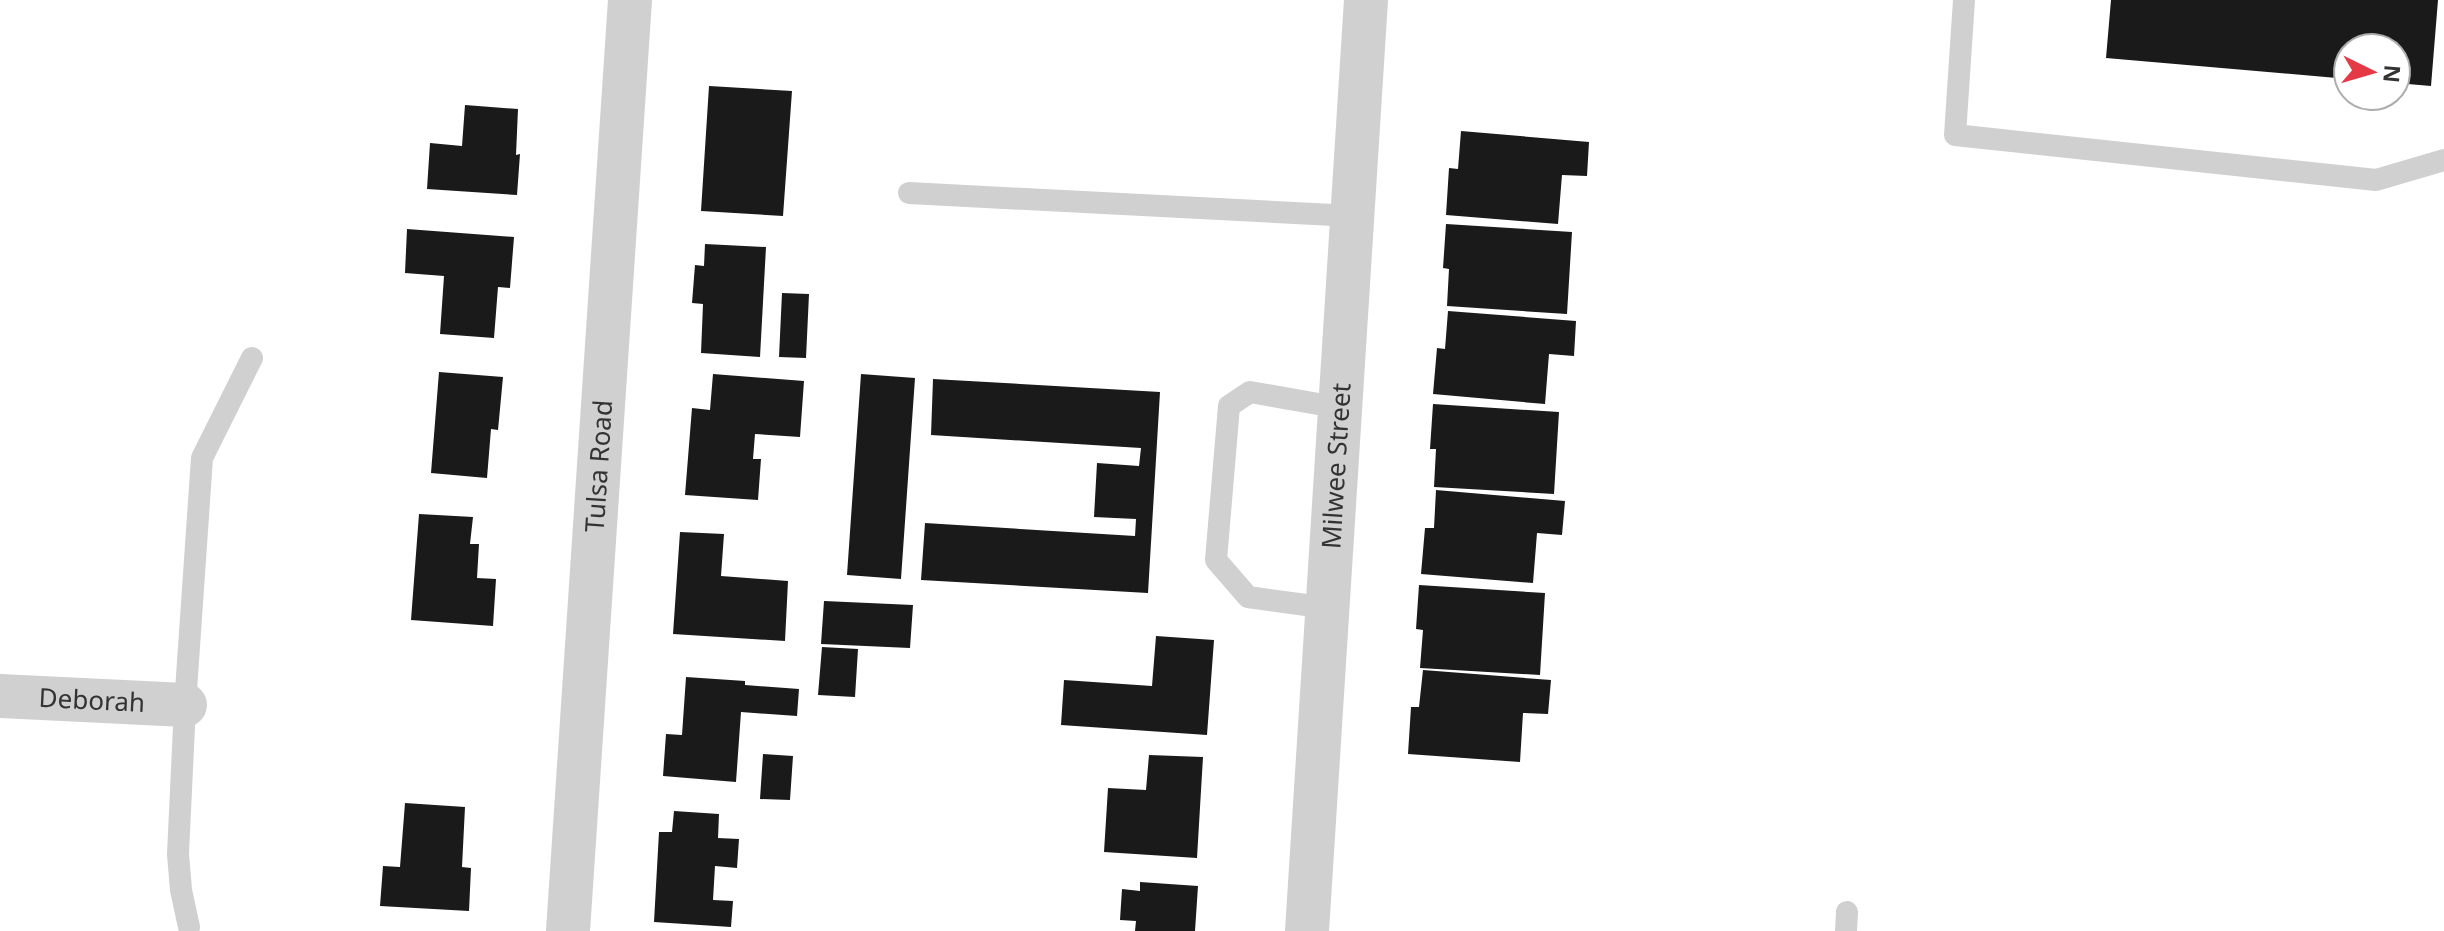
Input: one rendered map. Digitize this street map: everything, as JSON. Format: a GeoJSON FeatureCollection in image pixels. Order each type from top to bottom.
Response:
{"type":"FeatureCollection","features":[{"type":"Feature","properties":{"kind":"street","name":"Tulsa Road"},"geometry":{"type":"LineString","coordinates":[[568,931],[630,0]]}},
{"type":"Feature","properties":{"kind":"street","name":"Milwee Street"},"geometry":{"type":"LineString","coordinates":[[1307,931],[1366,0]]}},
{"type":"Feature","properties":{"kind":"street","name":"Deborah"},"geometry":{"type":"LineString","coordinates":[[0,696],[185,705]]}},
{"type":"Feature","properties":{"kind":"lane"},"geometry":{"type":"LineString","coordinates":[[1964,0],[1955,135],[2376,180],[2444,160]]}},
{"type":"Feature","properties":{"kind":"lane"},"geometry":{"type":"LineString","coordinates":[[909,193],[1353,216]]}},
{"type":"Feature","properties":{"kind":"lane"},"geometry":{"type":"LineString","coordinates":[[189,927],[178,854],[202,458],[252,358]]}},
{"type":"Feature","properties":{"kind":"lane"},"geometry":{"type":"LineString","coordinates":[[1328,608],[1248,597],[1216,560],[1229,406],[1250,392],[1341,408]]}},
{"type":"Feature","properties":{"kind":"building"},"geometry":{"type":"Polygon","coordinates":[[[2111,0],[2438,0],[2431,86],[2412,84],[2412,32],[2332,32],[2332,78],[2106,58],[2111,0]]]}},
{"type":"Feature","properties":{"kind":"building"},"geometry":{"type":"Polygon","coordinates":[[[709,86],[792,91],[783,216],[701,211],[709,86]]]}},
{"type":"Feature","properties":{"kind":"building"},"geometry":{"type":"Polygon","coordinates":[[[465,105],[518,109],[516,155],[520,154],[517,195],[427,189],[430,143],[462,146],[465,105]]]}},
{"type":"Feature","properties":{"kind":"building"},"geometry":{"type":"Polygon","coordinates":[[[1461,131],[1589,142],[1587,176],[1562,175],[1558,224],[1446,215],[1449,168],[1458,169],[1461,131]]]}},
{"type":"Feature","properties":{"kind":"building"},"geometry":{"type":"Polygon","coordinates":[[[1446,224],[1572,232],[1567,314],[1447,306],[1449,269],[1443,268],[1446,224]]]}},
{"type":"Feature","properties":{"kind":"building"},"geometry":{"type":"Polygon","coordinates":[[[407,229],[514,237],[510,288],[498,287],[494,338],[440,334],[444,276],[405,273],[407,229]]]}},
{"type":"Feature","properties":{"kind":"building"},"geometry":{"type":"Polygon","coordinates":[[[705,244],[766,247],[760,357],[701,353],[703,304],[692,303],[695,265],[704,266],[705,244]]]}},
{"type":"Feature","properties":{"kind":"building"},"geometry":{"type":"Polygon","coordinates":[[[782,293],[809,294],[806,358],[779,357],[782,293]]]}},
{"type":"Feature","properties":{"kind":"building"},"geometry":{"type":"Polygon","coordinates":[[[1448,311],[1576,321],[1574,356],[1549,354],[1545,404],[1433,394],[1437,348],[1445,349],[1448,311]]]}},
{"type":"Feature","properties":{"kind":"building"},"geometry":{"type":"Polygon","coordinates":[[[439,372],[503,377],[498,430],[491,429],[487,478],[431,473],[439,372]]]}},
{"type":"Feature","properties":{"kind":"building"},"geometry":{"type":"Polygon","coordinates":[[[713,374],[804,381],[800,437],[755,434],[753,459],[761,459],[758,500],[685,495],[692,408],[710,410],[713,374]]]}},
{"type":"Feature","properties":{"kind":"building"},"geometry":{"type":"Polygon","coordinates":[[[861,374],[915,378],[901,579],[847,575],[861,374]]]}},
{"type":"Feature","properties":{"kind":"building"},"geometry":{"type":"Polygon","coordinates":[[[933,379],[1160,392],[1148,593],[921,580],[925,523],[1135,536],[1136,519],[1094,517],[1097,463],[1139,466],[1141,448],[931,435],[933,379]]]}},
{"type":"Feature","properties":{"kind":"building"},"geometry":{"type":"Polygon","coordinates":[[[1433,404],[1559,412],[1554,494],[1434,487],[1436,449],[1430,449],[1433,404]]]}},
{"type":"Feature","properties":{"kind":"building"},"geometry":{"type":"Polygon","coordinates":[[[1436,490],[1565,501],[1562,535],[1537,533],[1533,583],[1421,574],[1425,528],[1434,528],[1436,490]]]}},
{"type":"Feature","properties":{"kind":"building"},"geometry":{"type":"Polygon","coordinates":[[[419,514],[473,517],[470,544],[479,544],[477,578],[496,579],[493,626],[411,620],[419,514]]]}},
{"type":"Feature","properties":{"kind":"building"},"geometry":{"type":"Polygon","coordinates":[[[680,532],[724,534],[721,576],[788,581],[785,641],[673,634],[680,532]]]}},
{"type":"Feature","properties":{"kind":"building"},"geometry":{"type":"Polygon","coordinates":[[[1419,585],[1545,593],[1540,675],[1420,668],[1423,630],[1416,629],[1419,585]]]}},
{"type":"Feature","properties":{"kind":"building"},"geometry":{"type":"Polygon","coordinates":[[[824,601],[913,605],[910,648],[821,644],[824,601]]]}},
{"type":"Feature","properties":{"kind":"building"},"geometry":{"type":"Polygon","coordinates":[[[1156,636],[1214,640],[1207,735],[1061,725],[1064,680],[1152,686],[1156,636]]]}},
{"type":"Feature","properties":{"kind":"building"},"geometry":{"type":"Polygon","coordinates":[[[822,647],[858,649],[855,697],[818,695],[822,647]]]}},
{"type":"Feature","properties":{"kind":"building"},"geometry":{"type":"Polygon","coordinates":[[[1423,670],[1551,680],[1548,714],[1523,713],[1520,762],[1408,754],[1411,707],[1419,707],[1423,670]]]}},
{"type":"Feature","properties":{"kind":"building"},"geometry":{"type":"Polygon","coordinates":[[[686,677],[799,689],[797,716],[741,712],[736,782],[663,776],[666,734],[682,735],[686,677]]]}},
{"type":"Feature","properties":{"kind":"building"},"geometry":{"type":"Polygon","coordinates":[[[763,754],[793,756],[790,800],[760,799],[763,754]]]}},
{"type":"Feature","properties":{"kind":"building"},"geometry":{"type":"Polygon","coordinates":[[[1149,755],[1203,757],[1197,858],[1104,852],[1108,788],[1146,790],[1149,755]]]}},
{"type":"Feature","properties":{"kind":"building"},"geometry":{"type":"Polygon","coordinates":[[[405,803],[465,807],[462,867],[471,868],[469,911],[380,906],[383,866],[400,867],[405,803]]]}},
{"type":"Feature","properties":{"kind":"building"},"geometry":{"type":"Polygon","coordinates":[[[674,811],[719,814],[718,838],[739,839],[737,868],[715,866],[713,900],[733,901],[731,927],[654,922],[659,832],[672,832],[674,811]]]}},
{"type":"Feature","properties":{"kind":"building"},"geometry":{"type":"Polygon","coordinates":[[[1140,882],[1198,886],[1195,931],[1135,931],[1136,921],[1120,920],[1122,889],[1140,891],[1140,882]]]}}]}
